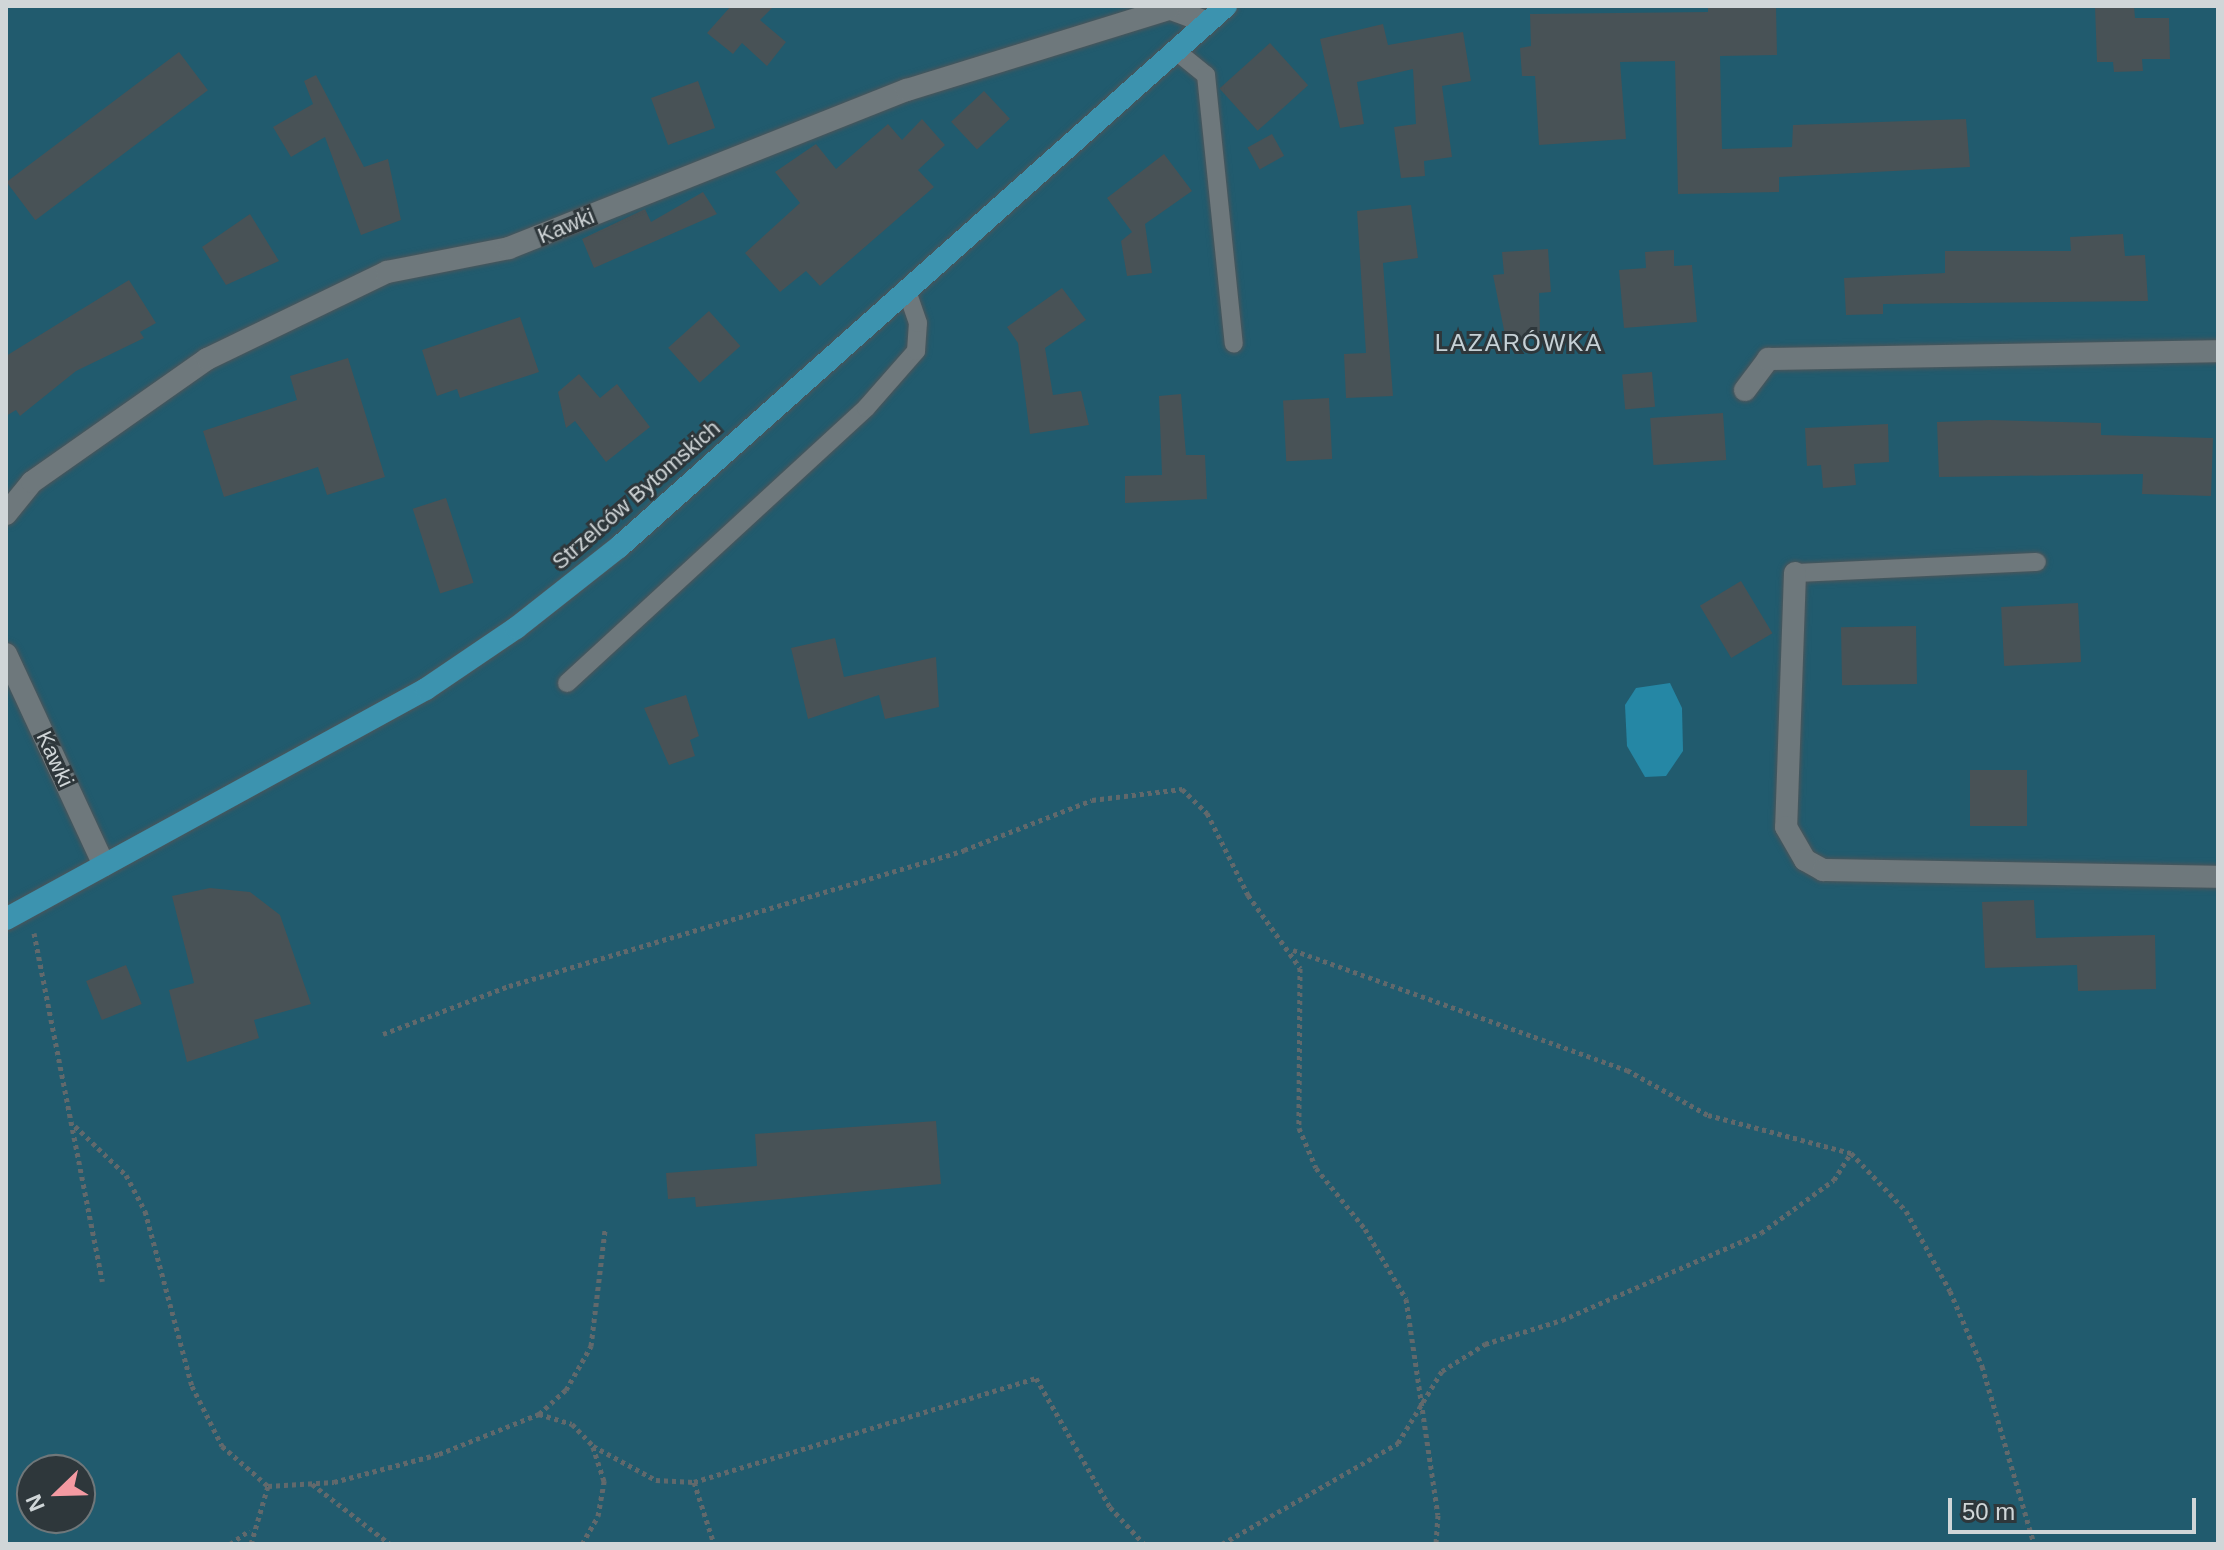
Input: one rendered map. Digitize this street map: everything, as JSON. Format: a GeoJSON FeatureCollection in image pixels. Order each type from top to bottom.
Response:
{"type":"FeatureCollection","features":[{"type":"Feature","properties":{"kind":"highway","name":"Strzelców Bytomskich"},"geometry":{"type":"LineString","coordinates":[[6,919],[482,653],[619,547],[1226,6]]}},
{"type":"Feature","properties":{"kind":"street"},"geometry":{"type":"LineString","coordinates":[[1165,7],[1206,22]]}},
{"type":"Feature","properties":{"kind":"street","name":"Kawki"},"geometry":{"type":"LineString","coordinates":[[6,514],[32,482],[207,359],[387,272],[509,248],[907,90],[1165,7]]}},
{"type":"Feature","properties":{"kind":"street"},"geometry":{"type":"LineString","coordinates":[[1745,390],[1768,359],[2218,351]]}},
{"type":"Feature","properties":{"kind":"street"},"geometry":{"type":"LineString","coordinates":[[1795,573],[1786,827],[1805,860],[1823,870],[2218,877]]}},
{"type":"Feature","properties":{"kind":"street","name":"Kawki"},"geometry":{"type":"LineString","coordinates":[[6,654],[104,865]]}},
{"type":"Feature","properties":{"kind":"lane"},"geometry":{"type":"LineString","coordinates":[[1175,50],[1206,75],[1234,344]]}},
{"type":"Feature","properties":{"kind":"lane"},"geometry":{"type":"LineString","coordinates":[[567,683],[866,408],[916,351],[918,323],[906,289]]}},
{"type":"Feature","properties":{"kind":"lane"},"geometry":{"type":"LineString","coordinates":[[1795,573],[2037,562]]}},
{"type":"Feature","properties":{"kind":"path"},"geometry":{"type":"LineString","coordinates":[[383,1034],[509,986],[964,850],[1092,800],[1182,789],[1207,813],[1248,895],[1292,950],[1305,998],[1299,1128],[1316,1168],[1365,1229],[1406,1299],[1423,1412],[1436,1544]]}},
{"type":"Feature","properties":{"kind":"path"},"geometry":{"type":"LineString","coordinates":[[27,907],[75,1126],[102,1281]]}},
{"type":"Feature","properties":{"kind":"path"},"geometry":{"type":"LineString","coordinates":[[1292,950],[1600,1059],[1708,1115],[1851,1153],[1906,1211],[1950,1291],[1982,1366],[2034,1544]]}},
{"type":"Feature","properties":{"kind":"path"},"geometry":{"type":"LineString","coordinates":[[75,1126],[126,1175],[145,1211],[192,1386],[222,1446],[268,1486],[311,1483],[439,1454],[539,1414],[566,1390],[591,1346],[605,1230]]}},
{"type":"Feature","properties":{"kind":"path"},"geometry":{"type":"LineString","coordinates":[[1222,1544],[1368,1465],[1423,1412],[1442,1371],[1485,1344],[1562,1320],[1761,1233],[1834,1180],[1851,1153]]}},
{"type":"Feature","properties":{"kind":"path"},"geometry":{"type":"LineString","coordinates":[[539,1414],[572,1424],[593,1446],[656,1480],[694,1482],[1036,1378],[1110,1507],[1144,1544]]}},
{"type":"Feature","properties":{"kind":"path"},"geometry":{"type":"LineString","coordinates":[[582,1544],[598,1516],[604,1481],[593,1446]]}},
{"type":"Feature","properties":{"kind":"path"},"geometry":{"type":"LineString","coordinates":[[694,1482],[714,1544]]}},
{"type":"Feature","properties":{"kind":"path"},"geometry":{"type":"LineString","coordinates":[[311,1483],[390,1544]]}},
{"type":"Feature","properties":{"kind":"path"},"geometry":{"type":"LineString","coordinates":[[251,1544],[251,1529],[268,1486]]}},
{"type":"Feature","properties":{"kind":"path"},"geometry":{"type":"LineString","coordinates":[[230,1544],[251,1529]]}},
{"type":"Feature","properties":{"kind":"shaded area"},"geometry":{"type":"Polygon","coordinates":[[[6,6],[2218,6],[2218,1544],[6,1544],[6,6]]]}},
{"type":"Feature","properties":{"kind":"shaded area"},"geometry":{"type":"Polygon","coordinates":[[[1670,683],[1682,708],[1683,751],[1666,776],[1645,777],[1627,746],[1625,705],[1636,688],[1670,683]]]}},
{"type":"Feature","properties":{"kind":"building"},"geometry":{"type":"Polygon","coordinates":[[[731,6],[774,6],[760,20],[786,42],[767,66],[742,43],[733,54],[707,33],[731,6]]]}},
{"type":"Feature","properties":{"kind":"building"},"geometry":{"type":"Polygon","coordinates":[[[1708,6],[1776,6],[1777,55],[1720,56],[1722,149],[1792,147],[1793,125],[1966,119],[1970,167],[1779,177],[1779,192],[1678,194],[1675,61],[1620,62],[1626,139],[1539,145],[1535,76],[1522,76],[1520,48],[1531,46],[1530,14],[1708,12],[1708,6]]]}},
{"type":"Feature","properties":{"kind":"building"},"geometry":{"type":"Polygon","coordinates":[[[2134,6],[2135,18],[2169,18],[2170,59],[2142,59],[2143,71],[2114,72],[2113,62],[2097,62],[2095,7],[2134,6]]]}},
{"type":"Feature","properties":{"kind":"building"},"geometry":{"type":"Polygon","coordinates":[[[1383,24],[1388,45],[1463,32],[1471,81],[1442,86],[1452,157],[1424,161],[1425,176],[1401,178],[1394,127],[1416,124],[1413,69],[1357,82],[1364,124],[1340,128],[1320,39],[1383,24]]]}},
{"type":"Feature","properties":{"kind":"building"},"geometry":{"type":"Polygon","coordinates":[[[1270,43],[1308,85],[1258,131],[1219,89],[1270,43]]]}},
{"type":"Feature","properties":{"kind":"building"},"geometry":{"type":"Polygon","coordinates":[[[179,52],[208,90],[35,220],[6,182],[179,52]]]}},
{"type":"Feature","properties":{"kind":"building"},"geometry":{"type":"Polygon","coordinates":[[[316,75],[364,167],[388,159],[401,220],[361,235],[325,137],[291,157],[273,127],[313,104],[304,81],[316,75]]]}},
{"type":"Feature","properties":{"kind":"building"},"geometry":{"type":"Polygon","coordinates":[[[698,81],[715,128],[668,145],[651,98],[698,81]]]}},
{"type":"Feature","properties":{"kind":"building"},"geometry":{"type":"Polygon","coordinates":[[[984,91],[1010,119],[977,149],[951,122],[984,91]]]}},
{"type":"Feature","properties":{"kind":"building"},"geometry":{"type":"Polygon","coordinates":[[[922,119],[945,145],[918,170],[934,187],[820,286],[806,271],[780,292],[745,253],[800,203],[775,172],[816,144],[836,169],[888,124],[902,140],[922,119]]]}},
{"type":"Feature","properties":{"kind":"building"},"geometry":{"type":"Polygon","coordinates":[[[1272,134],[1284,156],[1260,169],[1248,148],[1272,134]]]}},
{"type":"Feature","properties":{"kind":"building"},"geometry":{"type":"Polygon","coordinates":[[[1164,154],[1192,191],[1145,224],[1152,273],[1127,276],[1121,241],[1132,232],[1107,198],[1164,154]]]}},
{"type":"Feature","properties":{"kind":"building"},"geometry":{"type":"Polygon","coordinates":[[[703,192],[717,214],[594,268],[582,239],[645,209],[651,222],[703,192]]]}},
{"type":"Feature","properties":{"kind":"building"},"geometry":{"type":"Polygon","coordinates":[[[1411,205],[1418,258],[1383,263],[1393,396],[1346,398],[1344,354],[1366,353],[1357,211],[1411,205]]]}},
{"type":"Feature","properties":{"kind":"building"},"geometry":{"type":"Polygon","coordinates":[[[250,214],[279,261],[226,285],[202,247],[250,214]]]}},
{"type":"Feature","properties":{"kind":"building"},"geometry":{"type":"Polygon","coordinates":[[[2123,234],[2125,256],[2145,255],[2148,301],[1883,304],[1883,314],[1846,315],[1844,278],[1945,273],[1945,251],[2071,251],[2070,237],[2123,234]]]}},
{"type":"Feature","properties":{"kind":"building"},"geometry":{"type":"Polygon","coordinates":[[[1548,249],[1551,292],[1539,293],[1540,338],[1506,340],[1493,275],[1504,274],[1502,252],[1548,249]]]}},
{"type":"Feature","properties":{"kind":"building"},"geometry":{"type":"Polygon","coordinates":[[[1674,250],[1674,266],[1692,265],[1697,322],[1624,328],[1619,270],[1646,268],[1645,252],[1674,250]]]}},
{"type":"Feature","properties":{"kind":"building"},"geometry":{"type":"Polygon","coordinates":[[[129,280],[156,323],[140,332],[144,338],[76,371],[20,416],[16,410],[6,416],[6,356],[129,280]]]}},
{"type":"Feature","properties":{"kind":"building"},"geometry":{"type":"Polygon","coordinates":[[[1062,288],[1086,320],[1045,348],[1053,395],[1081,391],[1089,425],[1030,434],[1018,343],[1007,327],[1062,288]]]}},
{"type":"Feature","properties":{"kind":"building"},"geometry":{"type":"Polygon","coordinates":[[[709,311],[740,346],[700,383],[668,348],[709,311]]]}},
{"type":"Feature","properties":{"kind":"building"},"geometry":{"type":"Polygon","coordinates":[[[520,317],[539,372],[460,398],[457,389],[437,396],[422,350],[520,317]]]}},
{"type":"Feature","properties":{"kind":"building"},"geometry":{"type":"Polygon","coordinates":[[[348,358],[385,477],[327,495],[318,467],[224,497],[203,431],[297,400],[290,376],[348,358]]]}},
{"type":"Feature","properties":{"kind":"building"},"geometry":{"type":"Polygon","coordinates":[[[1652,372],[1655,407],[1625,409],[1622,375],[1652,372]]]}},
{"type":"Feature","properties":{"kind":"building"},"geometry":{"type":"Polygon","coordinates":[[[579,374],[600,398],[617,384],[650,427],[606,462],[575,421],[566,428],[558,392],[579,374]]]}},
{"type":"Feature","properties":{"kind":"building"},"geometry":{"type":"Polygon","coordinates":[[[1181,394],[1186,455],[1205,455],[1207,499],[1125,503],[1125,476],[1162,475],[1159,396],[1181,394]]]}},
{"type":"Feature","properties":{"kind":"building"},"geometry":{"type":"Polygon","coordinates":[[[1329,398],[1332,459],[1286,461],[1283,400],[1329,398]]]}},
{"type":"Feature","properties":{"kind":"building"},"geometry":{"type":"Polygon","coordinates":[[[1723,413],[1726,460],[1653,465],[1650,418],[1723,413]]]}},
{"type":"Feature","properties":{"kind":"building"},"geometry":{"type":"Polygon","coordinates":[[[1937,422],[2101,423],[2101,435],[2213,438],[2211,496],[2142,494],[2143,474],[1939,477],[1937,422]]]}},
{"type":"Feature","properties":{"kind":"building"},"geometry":{"type":"Polygon","coordinates":[[[1888,424],[1889,462],[1854,464],[1856,485],[1823,488],[1821,465],[1807,466],[1805,428],[1888,424]]]}},
{"type":"Feature","properties":{"kind":"building"},"geometry":{"type":"Polygon","coordinates":[[[446,498],[474,583],[440,593],[413,509],[446,498]]]}},
{"type":"Feature","properties":{"kind":"building"},"geometry":{"type":"Polygon","coordinates":[[[1741,581],[1772,633],[1731,658],[1700,606],[1741,581]]]}},
{"type":"Feature","properties":{"kind":"building"},"geometry":{"type":"Polygon","coordinates":[[[2078,603],[2081,662],[2004,666],[2001,607],[2078,603]]]}},
{"type":"Feature","properties":{"kind":"building"},"geometry":{"type":"Polygon","coordinates":[[[1916,626],[1917,684],[1842,685],[1841,627],[1916,626]]]}},
{"type":"Feature","properties":{"kind":"building"},"geometry":{"type":"Polygon","coordinates":[[[835,638],[844,677],[936,657],[939,707],[885,719],[879,695],[808,719],[791,648],[835,638]]]}},
{"type":"Feature","properties":{"kind":"building"},"geometry":{"type":"Polygon","coordinates":[[[686,695],[699,736],[690,740],[695,756],[669,765],[644,708],[686,695]]]}},
{"type":"Feature","properties":{"kind":"building"},"geometry":{"type":"Polygon","coordinates":[[[1970,770],[2027,770],[2027,826],[1970,826],[1970,770]]]}},
{"type":"Feature","properties":{"kind":"building"},"geometry":{"type":"Polygon","coordinates":[[[210,888],[250,892],[280,915],[311,1004],[254,1020],[259,1038],[187,1062],[169,990],[194,983],[172,896],[210,888]]]}},
{"type":"Feature","properties":{"kind":"building"},"geometry":{"type":"Polygon","coordinates":[[[2034,900],[2036,938],[2155,935],[2156,989],[2078,991],[2077,965],[1985,968],[1982,902],[2034,900]]]}},
{"type":"Feature","properties":{"kind":"building"},"geometry":{"type":"Polygon","coordinates":[[[126,965],[142,1004],[102,1020],[86,981],[126,965]]]}},
{"type":"Feature","properties":{"kind":"building"},"geometry":{"type":"Polygon","coordinates":[[[936,1121],[941,1184],[696,1207],[695,1197],[668,1199],[666,1173],[757,1166],[755,1134],[936,1121]]]}},
{"type":"Feature","properties":{"kind":"district","name":"LAZARÓWKA"},"geometry":{"type":"Point","coordinates":[1519,343]}}]}
